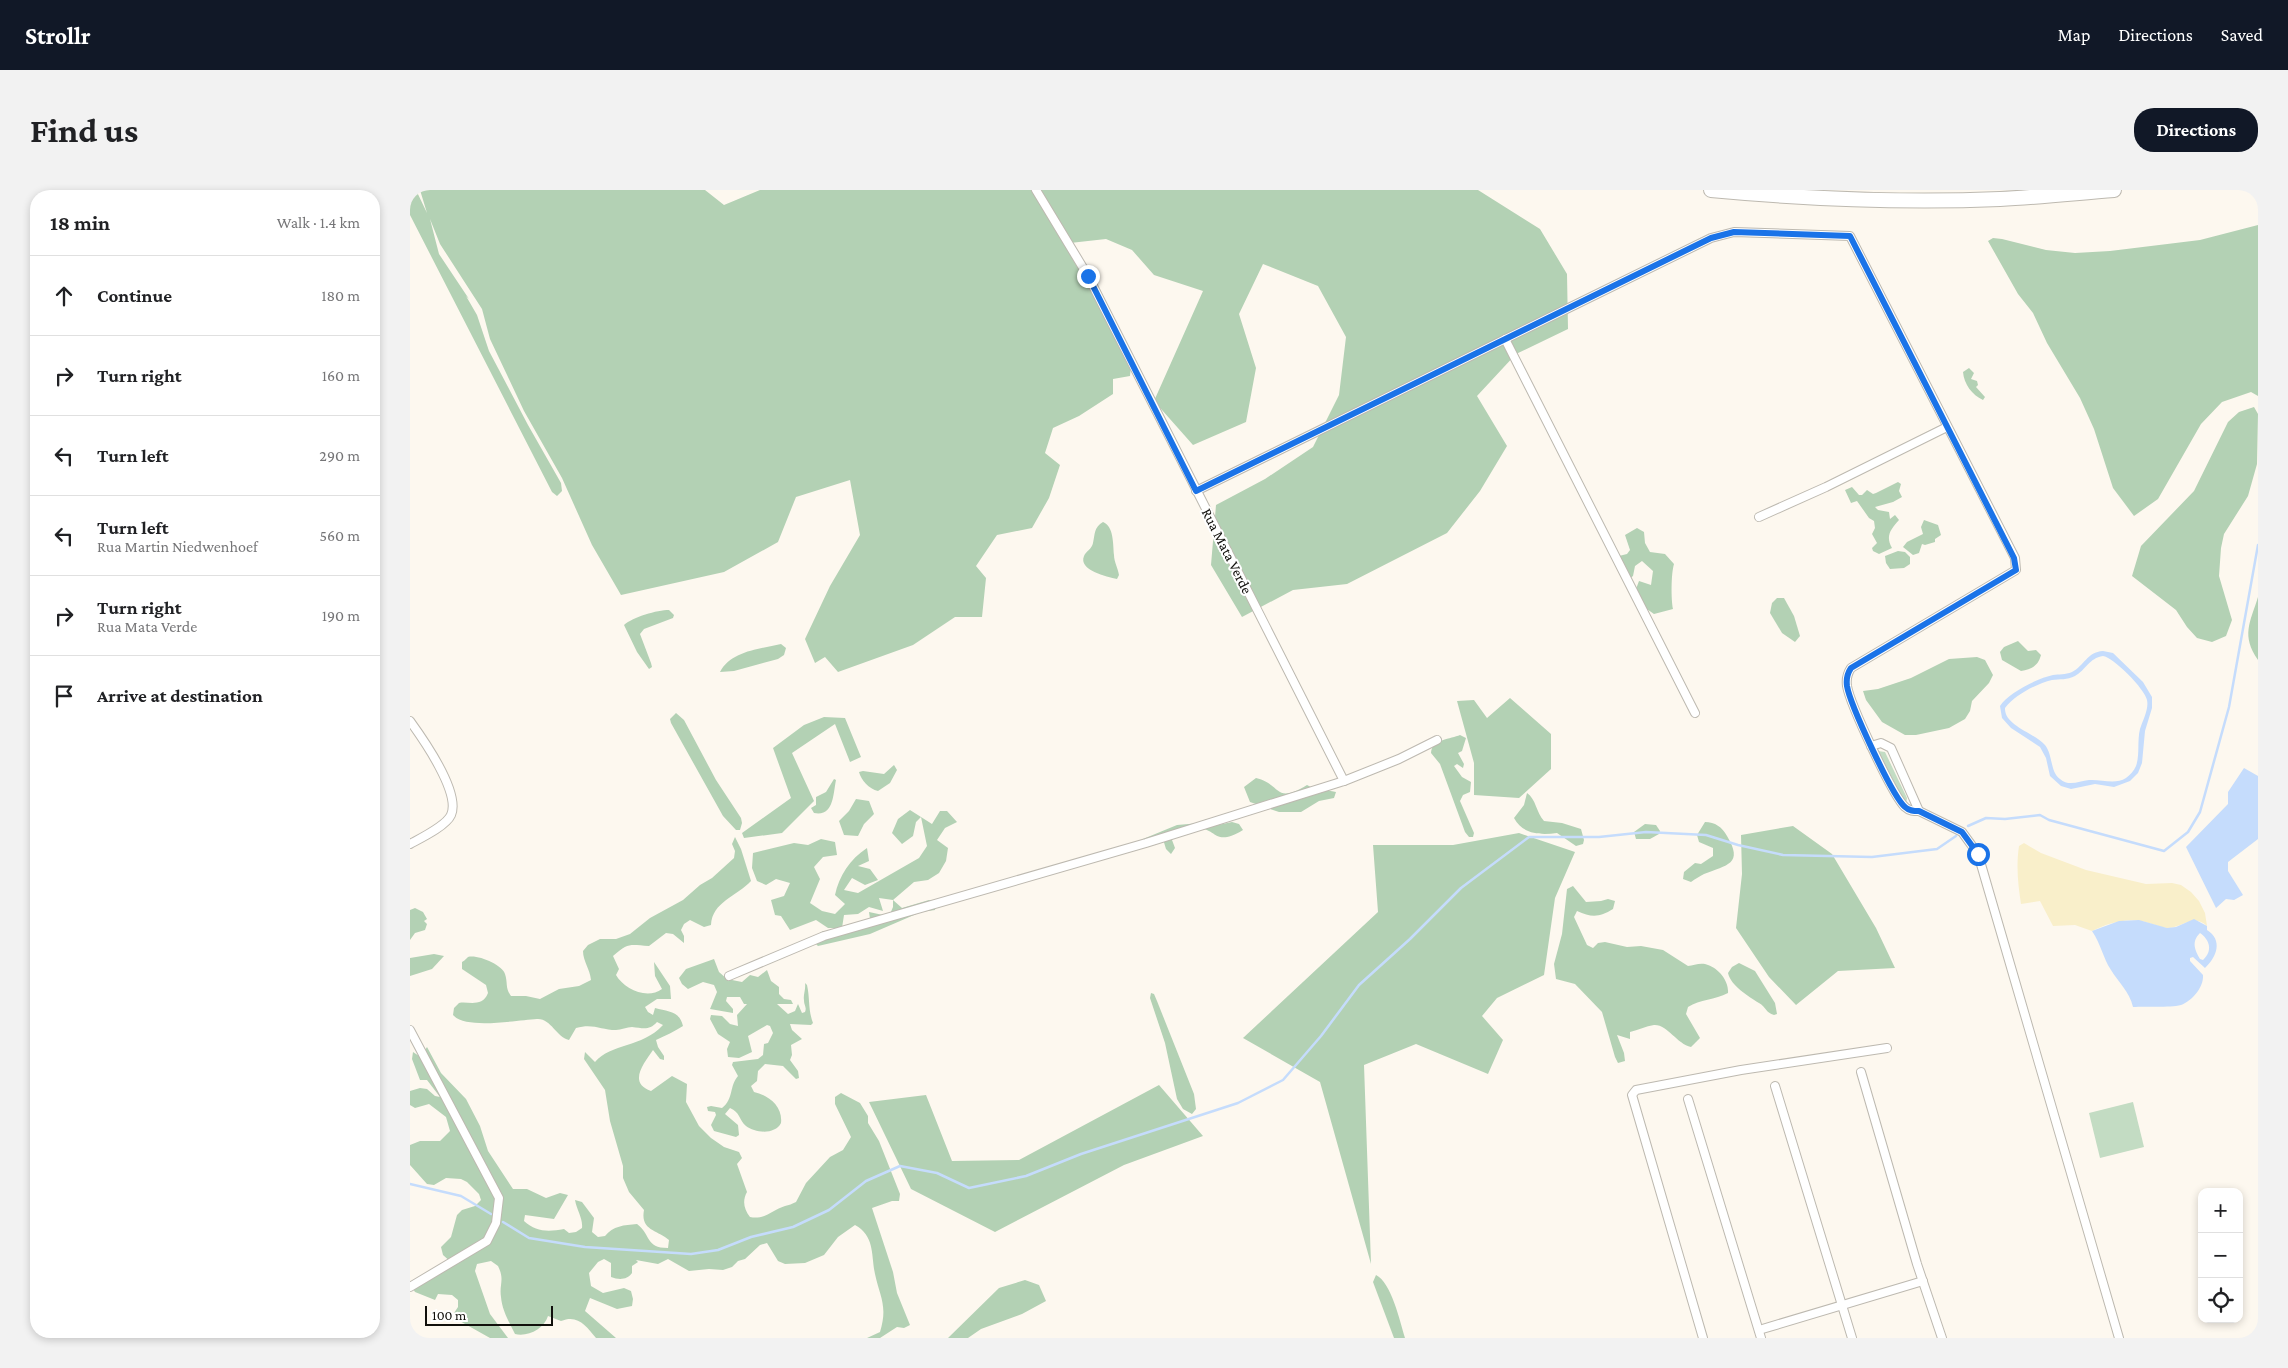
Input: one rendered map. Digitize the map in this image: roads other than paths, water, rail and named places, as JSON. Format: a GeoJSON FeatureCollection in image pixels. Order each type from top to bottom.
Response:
{"type":"FeatureCollection","features":[{"type":"Feature","properties":{"kind":"highway"},"geometry":{"type":"LineString","coordinates":[[1711,190],[1794,197],[1927,200],[2000,199],[2114,190]]}},
{"type":"Feature","properties":{"kind":"street","name":"Rua Mata Verde"},"geometry":{"type":"LineString","coordinates":[[1036,190],[1088,276],[1344,781]]}},
{"type":"Feature","properties":{"kind":"street"},"geometry":{"type":"LineString","coordinates":[[1196,491],[1718,236],[1734,232],[1850,236],[2014,558],[2016,570],[1851,668],[1846,676],[1847,687],[1871,746],[1905,808],[1919,811],[1962,832],[1978,854],[2119,1338]]}},
{"type":"Feature","properties":{"kind":"street"},"geometry":{"type":"LineString","coordinates":[[1505,339],[1695,713]]}},
{"type":"Feature","properties":{"kind":"street"},"geometry":{"type":"LineString","coordinates":[[1759,517],[1826,487],[1947,427]]}},
{"type":"Feature","properties":{"kind":"street"},"geometry":{"type":"LineString","coordinates":[[410,721],[430,750],[450,789],[454,804],[452,815],[447,822],[410,844]]}},
{"type":"Feature","properties":{"kind":"street"},"geometry":{"type":"LineString","coordinates":[[729,976],[824,936],[1146,843],[1344,781],[1399,759],[1437,740]]}},
{"type":"Feature","properties":{"kind":"street"},"geometry":{"type":"LineString","coordinates":[[1871,746],[1881,742],[1891,748],[1919,811]]}},
{"type":"Feature","properties":{"kind":"street"},"geometry":{"type":"LineString","coordinates":[[410,1030],[498,1198],[496,1223],[487,1240],[410,1286]]}},
{"type":"Feature","properties":{"kind":"street"},"geometry":{"type":"LineString","coordinates":[[1703,1338],[1632,1095],[1636,1090],[1741,1070],[1887,1048]]}},
{"type":"Feature","properties":{"kind":"street"},"geometry":{"type":"LineString","coordinates":[[1862,1072],[1923,1282],[1942,1338]]}},
{"type":"Feature","properties":{"kind":"street"},"geometry":{"type":"LineString","coordinates":[[1775,1086],[1852,1338]]}},
{"type":"Feature","properties":{"kind":"street"},"geometry":{"type":"LineString","coordinates":[[1688,1099],[1760,1334],[1841,1306],[1923,1282]]}},
{"type":"Feature","properties":{"kind":"water"},"geometry":{"type":"Polygon","coordinates":[[[2098,652],[2113,653],[2143,682],[2152,697],[2152,708],[2145,731],[2142,763],[2138,773],[2130,781],[2114,787],[2095,784],[2071,789],[2061,786],[2050,776],[2046,758],[2040,747],[2011,728],[2002,718],[2000,706],[2010,696],[2024,687],[2053,675],[2072,672],[2089,657],[2098,652]],[[2103,656],[2094,659],[2072,677],[2039,684],[2020,694],[2005,708],[2009,720],[2045,745],[2057,776],[2067,783],[2089,780],[2122,780],[2136,766],[2139,734],[2146,711],[2147,700],[2135,682],[2121,667],[2103,656]]]}},
{"type":"Feature","properties":{"kind":"water"},"geometry":{"type":"Polygon","coordinates":[[[2244,768],[2258,776],[2258,839],[2228,862],[2228,871],[2243,895],[2234,900],[2226,899],[2216,908],[2186,847],[2228,804],[2228,792],[2244,768]]]}},
{"type":"Feature","properties":{"kind":"water"},"geometry":{"type":"Polygon","coordinates":[[[2194,919],[2207,926],[2207,930],[2215,939],[2217,944],[2215,954],[2205,968],[2193,957],[2190,958],[2190,961],[2203,975],[2202,984],[2193,997],[2181,1005],[2133,1007],[2126,992],[2108,965],[2092,931],[2119,921],[2139,920],[2167,928],[2176,927],[2194,919]],[[2200,933],[2197,936],[2195,946],[2200,959],[2203,960],[2208,953],[2209,946],[2206,939],[2200,933]]]}},
{"type":"Feature","properties":{"kind":"waterway"},"geometry":{"type":"LineString","coordinates":[[1968,826],[1986,818],[2005,819],[2040,815],[2049,820],[2164,851],[2188,832],[2200,812],[2229,707],[2258,545]]}},
{"type":"Feature","properties":{"kind":"waterway"},"geometry":{"type":"LineString","coordinates":[[503,1222],[529,1238],[585,1247],[691,1254],[718,1250],[751,1237],[793,1227],[829,1210],[866,1181],[900,1166],[937,1173],[969,1188],[1026,1176],[1081,1154],[1238,1103],[1283,1080],[1321,1036],[1359,985],[1410,939],[1461,888],[1529,837],[1599,837],[1646,832],[1706,835],[1738,845],[1783,855],[1872,857],[1937,849],[1956,836]]}},
{"type":"Feature","properties":{"kind":"waterway"},"geometry":{"type":"LineString","coordinates":[[410,1184],[461,1196],[491,1214]]}}]}
